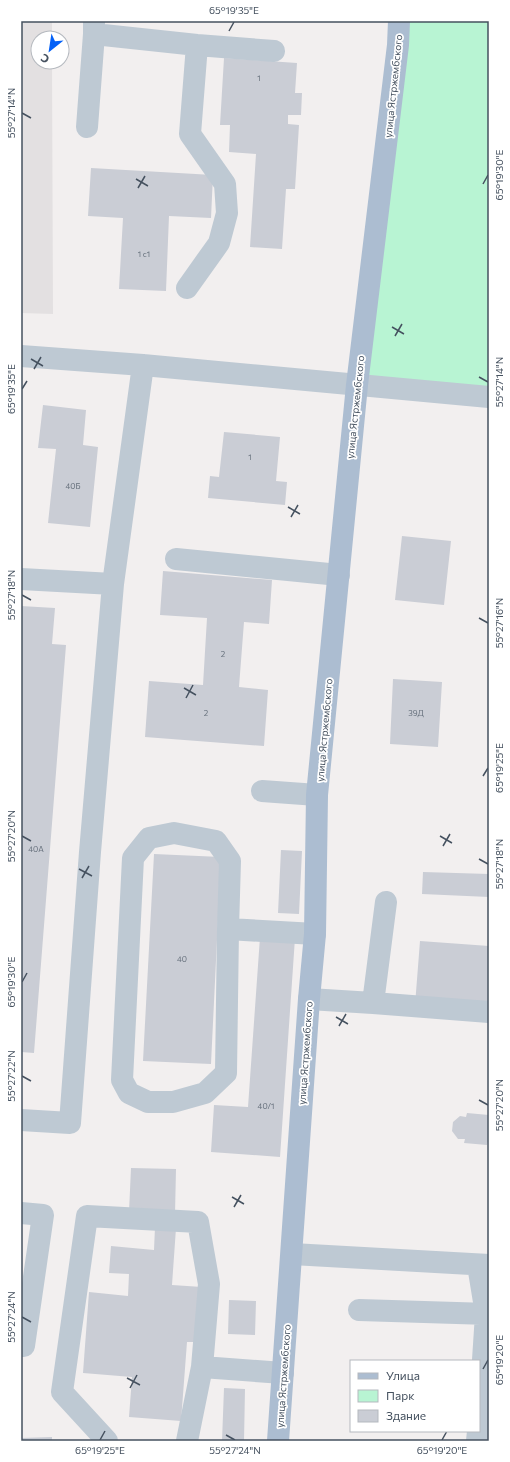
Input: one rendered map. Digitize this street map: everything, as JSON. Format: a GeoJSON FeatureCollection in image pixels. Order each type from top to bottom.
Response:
{"type":"FeatureCollection","features":[{"type":"Feature","properties":{"kind":"main road","name":"улица Ястржембского"},"geometry":{"type":"LineString","coordinates":[[278,1441],[309,999],[315,934],[317,795],[357,385],[400,21]]}},
{"type":"Feature","properties":{"kind":"lane"},"geometry":{"type":"LineString","coordinates":[[88,127],[94,28],[197,45],[274,51]]}},
{"type":"Feature","properties":{"kind":"lane"},"geometry":{"type":"LineString","coordinates":[[187,288],[219,243],[227,212],[225,184],[190,134],[197,45]]}},
{"type":"Feature","properties":{"kind":"lane"},"geometry":{"type":"LineString","coordinates":[[21,356],[143,365],[489,397]]}},
{"type":"Feature","properties":{"kind":"lane"},"geometry":{"type":"LineString","coordinates":[[21,1120],[70,1124],[90,852],[114,584],[143,365]]}},
{"type":"Feature","properties":{"kind":"lane"},"geometry":{"type":"LineString","coordinates":[[176,559],[339,575]]}},
{"type":"Feature","properties":{"kind":"lane"},"geometry":{"type":"LineString","coordinates":[[21,579],[114,584]]}},
{"type":"Feature","properties":{"kind":"lane"},"geometry":{"type":"LineString","coordinates":[[262,791],[317,795]]}},
{"type":"Feature","properties":{"kind":"lane"},"geometry":{"type":"LineString","coordinates":[[174,833],[216,841],[230,861],[228,929],[226,1073],[205,1093],[173,1102],[148,1102],[129,1093],[122,1080],[133,858],[149,838],[174,833]]}},
{"type":"Feature","properties":{"kind":"lane"},"geometry":{"type":"LineString","coordinates":[[373,1003],[386,902]]}},
{"type":"Feature","properties":{"kind":"lane"},"geometry":{"type":"LineString","coordinates":[[228,929],[315,934]]}},
{"type":"Feature","properties":{"kind":"lane"},"geometry":{"type":"LineString","coordinates":[[309,999],[489,1012]]}},
{"type":"Feature","properties":{"kind":"lane"},"geometry":{"type":"LineString","coordinates":[[21,1213],[43,1215],[24,1346],[21,1346]]}},
{"type":"Feature","properties":{"kind":"lane"},"geometry":{"type":"LineString","coordinates":[[107,1441],[62,1392],[88,1216],[198,1222],[209,1284],[202,1368],[187,1441]]}},
{"type":"Feature","properties":{"kind":"lane"},"geometry":{"type":"LineString","coordinates":[[292,1254],[484,1265],[488,1314],[480,1403]]}},
{"type":"Feature","properties":{"kind":"lane"},"geometry":{"type":"LineString","coordinates":[[359,1310],[488,1314]]}},
{"type":"Feature","properties":{"kind":"lane"},"geometry":{"type":"LineString","coordinates":[[202,1368],[283,1373]]}},
{"type":"Feature","properties":{"kind":"shaded area"},"geometry":{"type":"Polygon","coordinates":[[[21,21],[52,21],[52,30],[30,30],[30,70],[52,70],[53,314],[21,313],[21,21]]]}},
{"type":"Feature","properties":{"kind":"green space"},"geometry":{"type":"Polygon","coordinates":[[[409,21],[489,21],[489,393],[362,382],[409,21]]]}},
{"type":"Feature","properties":{"kind":"building"},"geometry":{"type":"Polygon","coordinates":[[[224,58],[297,63],[295,93],[302,93],[301,115],[288,115],[288,124],[299,125],[295,189],[286,189],[282,249],[250,247],[256,154],[229,152],[230,125],[220,125],[224,58]]]}},
{"type":"Feature","properties":{"kind":"building"},"geometry":{"type":"Polygon","coordinates":[[[91,168],[213,175],[211,218],[169,216],[166,291],[119,289],[123,218],[88,216],[91,168]]]}},
{"type":"Feature","properties":{"kind":"building"},"geometry":{"type":"Polygon","coordinates":[[[43,405],[86,410],[83,445],[98,447],[90,527],[48,523],[56,449],[38,448],[43,405]]]}},
{"type":"Feature","properties":{"kind":"building"},"geometry":{"type":"Polygon","coordinates":[[[224,432],[280,437],[276,481],[287,482],[285,505],[208,498],[210,476],[219,477],[224,432]]]}},
{"type":"Feature","properties":{"kind":"building"},"geometry":{"type":"Polygon","coordinates":[[[402,536],[451,541],[444,605],[395,600],[402,536]]]}},
{"type":"Feature","properties":{"kind":"building"},"geometry":{"type":"Polygon","coordinates":[[[163,571],[272,580],[269,624],[244,622],[239,687],[268,690],[264,746],[145,737],[149,681],[203,685],[207,618],[160,615],[163,571]]]}},
{"type":"Feature","properties":{"kind":"building"},"geometry":{"type":"Polygon","coordinates":[[[21,606],[55,608],[52,644],[66,645],[34,1053],[21,1052],[21,606]]]}},
{"type":"Feature","properties":{"kind":"building"},"geometry":{"type":"Polygon","coordinates":[[[393,679],[442,682],[438,747],[390,744],[393,679]]]}},
{"type":"Feature","properties":{"kind":"building"},"geometry":{"type":"Polygon","coordinates":[[[281,850],[302,851],[299,914],[278,913],[281,850]]]}},
{"type":"Feature","properties":{"kind":"building"},"geometry":{"type":"Polygon","coordinates":[[[154,854],[221,857],[211,1064],[143,1061],[154,854]]]}},
{"type":"Feature","properties":{"kind":"building"},"geometry":{"type":"Polygon","coordinates":[[[423,872],[489,874],[489,897],[422,894],[423,872]]]}},
{"type":"Feature","properties":{"kind":"building"},"geometry":{"type":"Polygon","coordinates":[[[260,937],[295,938],[280,1157],[211,1152],[214,1105],[248,1107],[260,937]]]}},
{"type":"Feature","properties":{"kind":"building"},"geometry":{"type":"Polygon","coordinates":[[[420,941],[489,946],[489,1010],[415,1005],[420,941]]]}},
{"type":"Feature","properties":{"kind":"building"},"geometry":{"type":"Polygon","coordinates":[[[467,1113],[489,1115],[489,1141],[487,1145],[464,1143],[465,1139],[458,1139],[452,1131],[453,1122],[460,1116],[466,1117],[467,1113]]]}},
{"type":"Feature","properties":{"kind":"building"},"geometry":{"type":"Polygon","coordinates":[[[131,1168],[176,1169],[175,1214],[129,1212],[131,1168]]]}},
{"type":"Feature","properties":{"kind":"building"},"geometry":{"type":"Polygon","coordinates":[[[155,1227],[176,1228],[172,1285],[202,1287],[198,1342],[187,1342],[181,1421],[129,1417],[132,1377],[83,1373],[89,1292],[128,1296],[129,1274],[109,1273],[111,1246],[154,1250],[155,1227]]]}},
{"type":"Feature","properties":{"kind":"building"},"geometry":{"type":"Polygon","coordinates":[[[229,1300],[256,1301],[255,1335],[228,1334],[229,1300]]]}},
{"type":"Feature","properties":{"kind":"building"},"geometry":{"type":"Polygon","coordinates":[[[224,1388],[245,1389],[244,1441],[222,1441],[224,1388]]]}},
{"type":"Feature","properties":{"kind":"building"},"geometry":{"type":"Polygon","coordinates":[[[52,1437],[52,1441],[21,1441],[21,1438],[52,1437]]]}}]}
